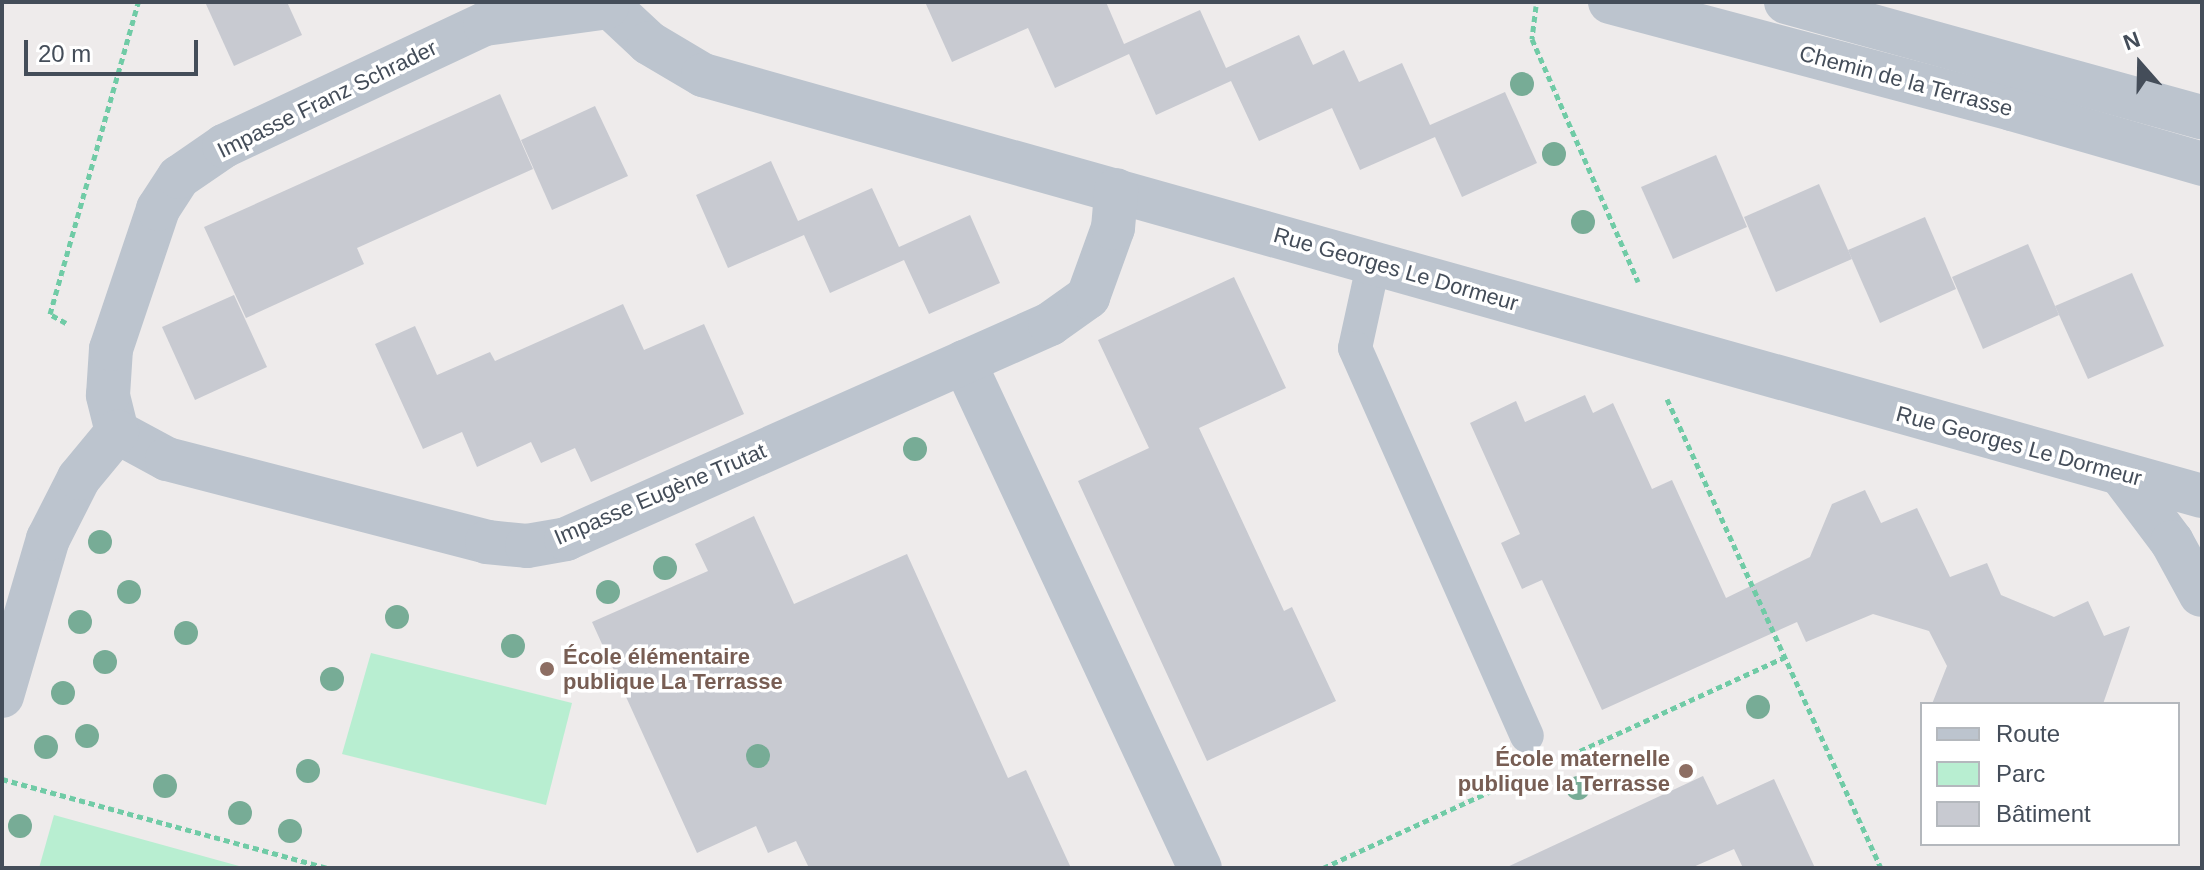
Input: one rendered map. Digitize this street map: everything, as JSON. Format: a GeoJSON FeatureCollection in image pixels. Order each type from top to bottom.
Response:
{"type":"FeatureCollection","features":[{"type":"Feature","properties":{"kind":"street","name":"Chemin de la Terrasse"},"geometry":{"type":"LineString","coordinates":[[1610,2],[2012,109],[2202,164]]}},
{"type":"Feature","properties":{"kind":"street","name":"Chemin de la Terrasse"},"geometry":{"type":"LineString","coordinates":[[1786,2],[2202,117]]}},
{"type":"Feature","properties":{"kind":"street","name":"Impasse Franz Schrader"},"geometry":{"type":"LineString","coordinates":[[117,432],[108,395],[111,349],[158,209],[179,177],[224,146],[485,24],[607,4]]}},
{"type":"Feature","properties":{"kind":"street","name":"Rue Georges Le Dormeur"},"geometry":{"type":"LineString","coordinates":[[607,4],[649,43],[703,75],[1374,261],[1667,349],[2202,496]]}},
{"type":"Feature","properties":{"kind":"street","name":"Impasse Eugène Trutat"},"geometry":{"type":"LineString","coordinates":[[117,432],[167,459],[487,542],[527,546],[566,539],[1050,324],[1088,297],[1113,228],[1116,190]]}},
{"type":"Feature","properties":{"kind":"street"},"geometry":{"type":"LineString","coordinates":[[964,362],[1200,868]]}},
{"type":"Feature","properties":{"kind":"street"},"geometry":{"type":"LineString","coordinates":[[2,696],[48,539],[79,478],[117,432]]}},
{"type":"Feature","properties":{"kind":"street"},"geometry":{"type":"LineString","coordinates":[[2121,474],[2172,542],[2202,596]]}},
{"type":"Feature","properties":{"kind":"lane"},"geometry":{"type":"LineString","coordinates":[[1374,261],[1355,348],[1527,736]]}},
{"type":"Feature","properties":{"kind":"path"},"geometry":{"type":"LineString","coordinates":[[111,349],[50,314],[138,2]]}},
{"type":"Feature","properties":{"kind":"path"},"geometry":{"type":"LineString","coordinates":[[1536,6],[1532,39],[1667,349],[1659,382],[1881,868]]}},
{"type":"Feature","properties":{"kind":"path"},"geometry":{"type":"LineString","coordinates":[[2,779],[327,868]]}},
{"type":"Feature","properties":{"kind":"green space"},"geometry":{"type":"Polygon","coordinates":[[[371,653],[572,703],[546,805],[342,754],[371,653]]]}},
{"type":"Feature","properties":{"kind":"green space"},"geometry":{"type":"Polygon","coordinates":[[[54,815],[239,866],[239,867],[39,868],[54,815]]]}},
{"type":"Feature","properties":{"kind":"building"},"geometry":{"type":"Polygon","coordinates":[[[205,2],[287,2],[302,35],[234,66],[205,2]]]}},
{"type":"Feature","properties":{"kind":"building"},"geometry":{"type":"Polygon","coordinates":[[[925,2],[1106,2],[1124,44],[1200,10],[1226,68],[1299,35],[1313,65],[1344,50],[1359,82],[1402,63],[1430,125],[1505,92],[1537,163],[1462,197],[1435,137],[1360,170],[1332,108],[1259,141],[1231,81],[1156,115],[1129,54],[1055,88],[1028,28],[952,62],[925,2]]]}},
{"type":"Feature","properties":{"kind":"building"},"geometry":{"type":"Polygon","coordinates":[[[500,94],[533,169],[357,248],[364,264],[246,318],[204,227],[500,94]]]}},
{"type":"Feature","properties":{"kind":"building"},"geometry":{"type":"Polygon","coordinates":[[[595,106],[628,176],[552,210],[521,140],[595,106]]]}},
{"type":"Feature","properties":{"kind":"building"},"geometry":{"type":"Polygon","coordinates":[[[1716,155],[1747,227],[1673,259],[1641,187],[1716,155]]]}},
{"type":"Feature","properties":{"kind":"building"},"geometry":{"type":"Polygon","coordinates":[[[771,161],[798,221],[872,188],[899,247],[970,215],[1000,283],[929,314],[904,260],[830,293],[804,235],[728,268],[696,195],[771,161]]]}},
{"type":"Feature","properties":{"kind":"building"},"geometry":{"type":"Polygon","coordinates":[[[1819,184],[1852,259],[1776,292],[1744,217],[1819,184]]]}},
{"type":"Feature","properties":{"kind":"building"},"geometry":{"type":"Polygon","coordinates":[[[1925,217],[1956,289],[1880,323],[1848,250],[1925,217]]]}},
{"type":"Feature","properties":{"kind":"building"},"geometry":{"type":"Polygon","coordinates":[[[2028,244],[2059,315],[1983,349],[1952,277],[2028,244]]]}},
{"type":"Feature","properties":{"kind":"building"},"geometry":{"type":"Polygon","coordinates":[[[2132,273],[2164,346],[2088,379],[2055,306],[2132,273]]]}},
{"type":"Feature","properties":{"kind":"building"},"geometry":{"type":"Polygon","coordinates":[[[1234,277],[1286,388],[1199,428],[1284,611],[1292,607],[1336,701],[1207,761],[1078,481],[1149,448],[1098,340],[1234,277]]]}},
{"type":"Feature","properties":{"kind":"building"},"geometry":{"type":"Polygon","coordinates":[[[234,295],[267,367],[195,400],[162,327],[234,295]]]}},
{"type":"Feature","properties":{"kind":"building"},"geometry":{"type":"Polygon","coordinates":[[[623,304],[644,350],[704,324],[744,414],[591,482],[575,448],[541,463],[531,442],[477,467],[462,432],[423,449],[375,344],[415,326],[437,375],[490,352],[495,361],[623,304]]]}},
{"type":"Feature","properties":{"kind":"building"},"geometry":{"type":"Polygon","coordinates":[[[1585,395],[1593,413],[1613,403],[1652,489],[1672,480],[1726,598],[1810,557],[1832,504],[1865,490],[1881,523],[1917,508],[1950,577],[1987,563],[2001,595],[2054,617],[2088,601],[2104,636],[2130,626],[2104,702],[1933,702],[1947,666],[1929,631],[1873,614],[1806,642],[1797,622],[1602,710],[1542,580],[1522,589],[1501,543],[1520,534],[1470,423],[1516,401],[1525,422],[1585,395]]]}},
{"type":"Feature","properties":{"kind":"building"},"geometry":{"type":"Polygon","coordinates":[[[754,516],[794,604],[907,554],[1008,778],[1026,770],[1071,868],[809,868],[796,841],[768,853],[756,826],[697,853],[592,622],[708,571],[695,544],[754,516]]]}},
{"type":"Feature","properties":{"kind":"building"},"geometry":{"type":"Polygon","coordinates":[[[1703,776],[1717,805],[1774,779],[1815,868],[1743,868],[1734,849],[1691,868],[1505,868],[1703,776]]]}},
{"type":"Feature","properties":{"kind":"place","name":"École élémentaire publique La Terrasse"},"geometry":{"type":"Point","coordinates":[547,669]}},
{"type":"Feature","properties":{"kind":"place","name":"École maternelle publique la Terrasse"},"geometry":{"type":"Point","coordinates":[1686,771]}}]}
